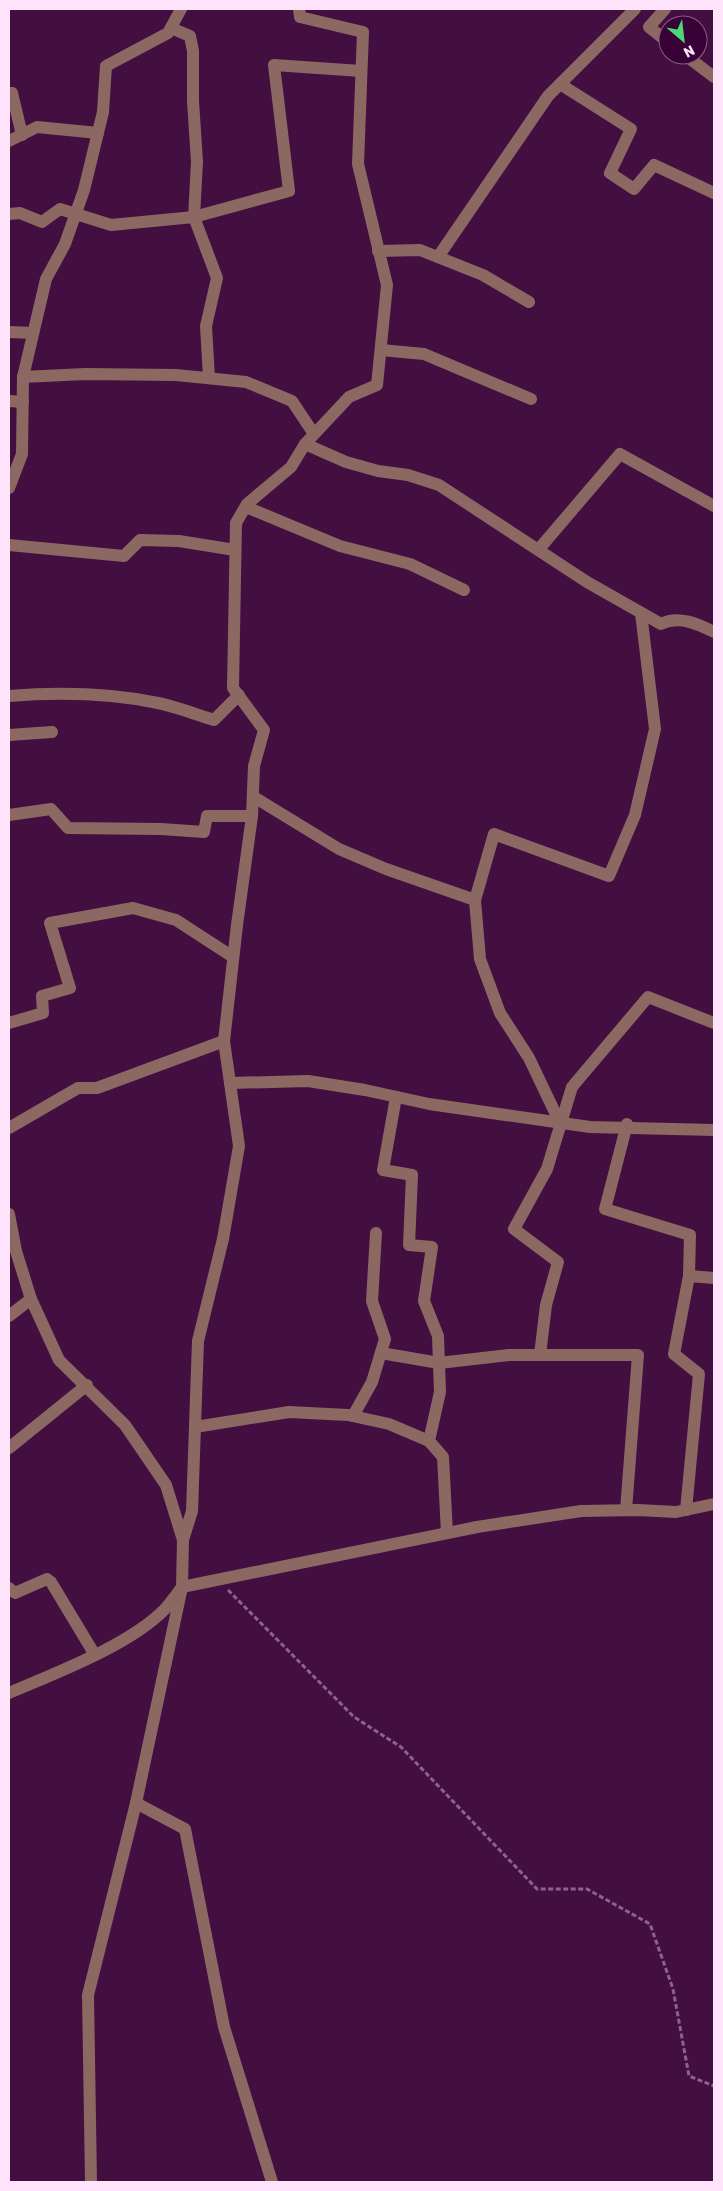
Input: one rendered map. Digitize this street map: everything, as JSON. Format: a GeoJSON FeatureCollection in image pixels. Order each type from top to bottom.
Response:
{"type":"FeatureCollection","features":[{"type":"Feature","properties":{"kind":"street"},"geometry":{"type":"LineString","coordinates":[[9,488],[22,454],[23,376],[46,279],[66,244],[98,133],[103,112],[106,66],[168,33],[181,9]]}},
{"type":"Feature","properties":{"kind":"street"},"geometry":{"type":"LineString","coordinates":[[182,1540],[192,1511],[198,1341],[223,1239],[239,1146],[224,1041],[252,816],[254,766],[264,730],[233,688],[236,523],[246,507],[291,467],[305,444],[349,397],[377,385],[386,285],[358,164],[363,32],[300,17],[299,9]]}},
{"type":"Feature","properties":{"kind":"street"},"geometry":{"type":"LineString","coordinates":[[438,257],[548,96],[635,9]]}},
{"type":"Feature","properties":{"kind":"street"},"geometry":{"type":"LineString","coordinates":[[658,17],[649,27],[658,34]]}},
{"type":"Feature","properties":{"kind":"street"},"geometry":{"type":"LineString","coordinates":[[171,28],[190,36],[193,51],[193,101],[197,162],[194,217],[217,278],[206,326],[208,378]]}},
{"type":"Feature","properties":{"kind":"street"},"geometry":{"type":"LineString","coordinates":[[9,214],[20,214],[42,222],[60,209],[111,225],[194,217],[290,191],[285,138],[274,65],[361,71]]}},
{"type":"Feature","properties":{"kind":"street"},"geometry":{"type":"LineString","coordinates":[[699,65],[714,77]]}},
{"type":"Feature","properties":{"kind":"street"},"geometry":{"type":"LineString","coordinates":[[560,84],[631,129],[610,173],[634,189],[654,165],[714,193]]}},
{"type":"Feature","properties":{"kind":"street"},"geometry":{"type":"LineString","coordinates":[[9,93],[12,93],[22,135]]}},
{"type":"Feature","properties":{"kind":"street"},"geometry":{"type":"LineString","coordinates":[[9,141],[37,127],[98,133]]}},
{"type":"Feature","properties":{"kind":"street"},"geometry":{"type":"LineString","coordinates":[[378,251],[420,250],[483,275],[529,302]]}},
{"type":"Feature","properties":{"kind":"street"},"geometry":{"type":"LineString","coordinates":[[9,332],[33,333]]}},
{"type":"Feature","properties":{"kind":"street"},"geometry":{"type":"LineString","coordinates":[[380,350],[424,354],[531,399]]}},
{"type":"Feature","properties":{"kind":"street"},"geometry":{"type":"LineString","coordinates":[[23,376],[176,374],[246,382],[292,401],[314,434]]}},
{"type":"Feature","properties":{"kind":"street"},"geometry":{"type":"LineString","coordinates":[[9,401],[23,402]]}},
{"type":"Feature","properties":{"kind":"street"},"geometry":{"type":"LineString","coordinates":[[305,444],[346,462],[378,471],[408,474],[439,485],[587,582],[661,624],[670,619],[697,623],[714,632]]}},
{"type":"Feature","properties":{"kind":"street"},"geometry":{"type":"LineString","coordinates":[[539,549],[620,454],[714,506]]}},
{"type":"Feature","properties":{"kind":"street"},"geometry":{"type":"LineString","coordinates":[[246,507],[340,546],[410,564],[464,590]]}},
{"type":"Feature","properties":{"kind":"street"},"geometry":{"type":"LineString","coordinates":[[9,545],[124,556],[140,540],[179,541],[236,550]]}},
{"type":"Feature","properties":{"kind":"street"},"geometry":{"type":"LineString","coordinates":[[560,1123],[529,1058],[500,1013],[480,959],[474,900],[494,834],[610,876],[635,815],[655,729],[642,613]]}},
{"type":"Feature","properties":{"kind":"street"},"geometry":{"type":"LineString","coordinates":[[9,696],[42,693],[102,695],[159,704],[214,720],[239,695]]}},
{"type":"Feature","properties":{"kind":"street"},"geometry":{"type":"LineString","coordinates":[[9,735],[52,732]]}},
{"type":"Feature","properties":{"kind":"street"},"geometry":{"type":"LineString","coordinates":[[254,797],[339,849],[386,869],[474,900]]}},
{"type":"Feature","properties":{"kind":"street"},"geometry":{"type":"LineString","coordinates":[[9,815],[51,809],[68,828],[162,829],[204,832],[207,816],[252,816]]}},
{"type":"Feature","properties":{"kind":"street"},"geometry":{"type":"LineString","coordinates":[[9,1023],[43,1013],[42,996],[70,988],[50,923],[133,908],[176,920],[234,957]]}},
{"type":"Feature","properties":{"kind":"street"},"geometry":{"type":"LineString","coordinates":[[540,1355],[546,1304],[558,1262],[514,1228],[547,1169],[572,1087],[648,996],[714,1023]]}},
{"type":"Feature","properties":{"kind":"street"},"geometry":{"type":"LineString","coordinates":[[9,1128],[78,1088],[96,1088],[224,1041]]}},
{"type":"Feature","properties":{"kind":"street"},"geometry":{"type":"LineString","coordinates":[[230,1083],[308,1081],[396,1097],[590,1127],[626,1126],[714,1130]]}},
{"type":"Feature","properties":{"kind":"street"},"geometry":{"type":"LineString","coordinates":[[396,1097],[383,1170],[412,1175],[409,1245],[432,1248],[424,1301],[438,1336],[440,1392],[429,1441]]}},
{"type":"Feature","properties":{"kind":"street"},"geometry":{"type":"LineString","coordinates":[[626,1126],[605,1209],[690,1235],[689,1276],[674,1354],[699,1374],[686,1510]]}},
{"type":"Feature","properties":{"kind":"street"},"geometry":{"type":"LineString","coordinates":[[9,1214],[16,1251],[31,1299],[59,1360],[87,1385],[125,1425],[166,1485],[182,1540],[182,1587],[136,1804],[88,1994],[91,2182]]}},
{"type":"Feature","properties":{"kind":"street"},"geometry":{"type":"LineString","coordinates":[[353,1416],[372,1382],[385,1339],[372,1301],[376,1233]]}},
{"type":"Feature","properties":{"kind":"street"},"geometry":{"type":"LineString","coordinates":[[689,1276],[714,1278]]}},
{"type":"Feature","properties":{"kind":"street"},"geometry":{"type":"LineString","coordinates":[[9,1316],[31,1299]]}},
{"type":"Feature","properties":{"kind":"street"},"geometry":{"type":"LineString","coordinates":[[381,1353],[439,1363],[510,1355],[638,1355],[626,1510]]}},
{"type":"Feature","properties":{"kind":"street"},"geometry":{"type":"LineString","coordinates":[[9,1448],[87,1385]]}},
{"type":"Feature","properties":{"kind":"street"},"geometry":{"type":"LineString","coordinates":[[194,1427],[289,1412],[353,1416],[389,1424],[429,1441],[443,1457],[447,1533]]}},
{"type":"Feature","properties":{"kind":"street"},"geometry":{"type":"LineString","coordinates":[[9,1693],[94,1656],[146,1625],[165,1609],[182,1587],[447,1533],[581,1512],[626,1510],[676,1512],[714,1504]]}},
{"type":"Feature","properties":{"kind":"street"},"geometry":{"type":"LineString","coordinates":[[9,1588],[15,1593],[40,1581],[47,1579],[51,1582],[94,1656]]}},
{"type":"Feature","properties":{"kind":"street"},"geometry":{"type":"LineString","coordinates":[[136,1804],[185,1828],[224,2027],[272,2182]]}},
{"type":"Feature","properties":{"kind":"path"},"geometry":{"type":"LineString","coordinates":[[217,1580],[354,1716],[401,1747],[537,1888],[587,1889],[650,1924],[673,1989],[689,2076],[714,2086]]}}]}
